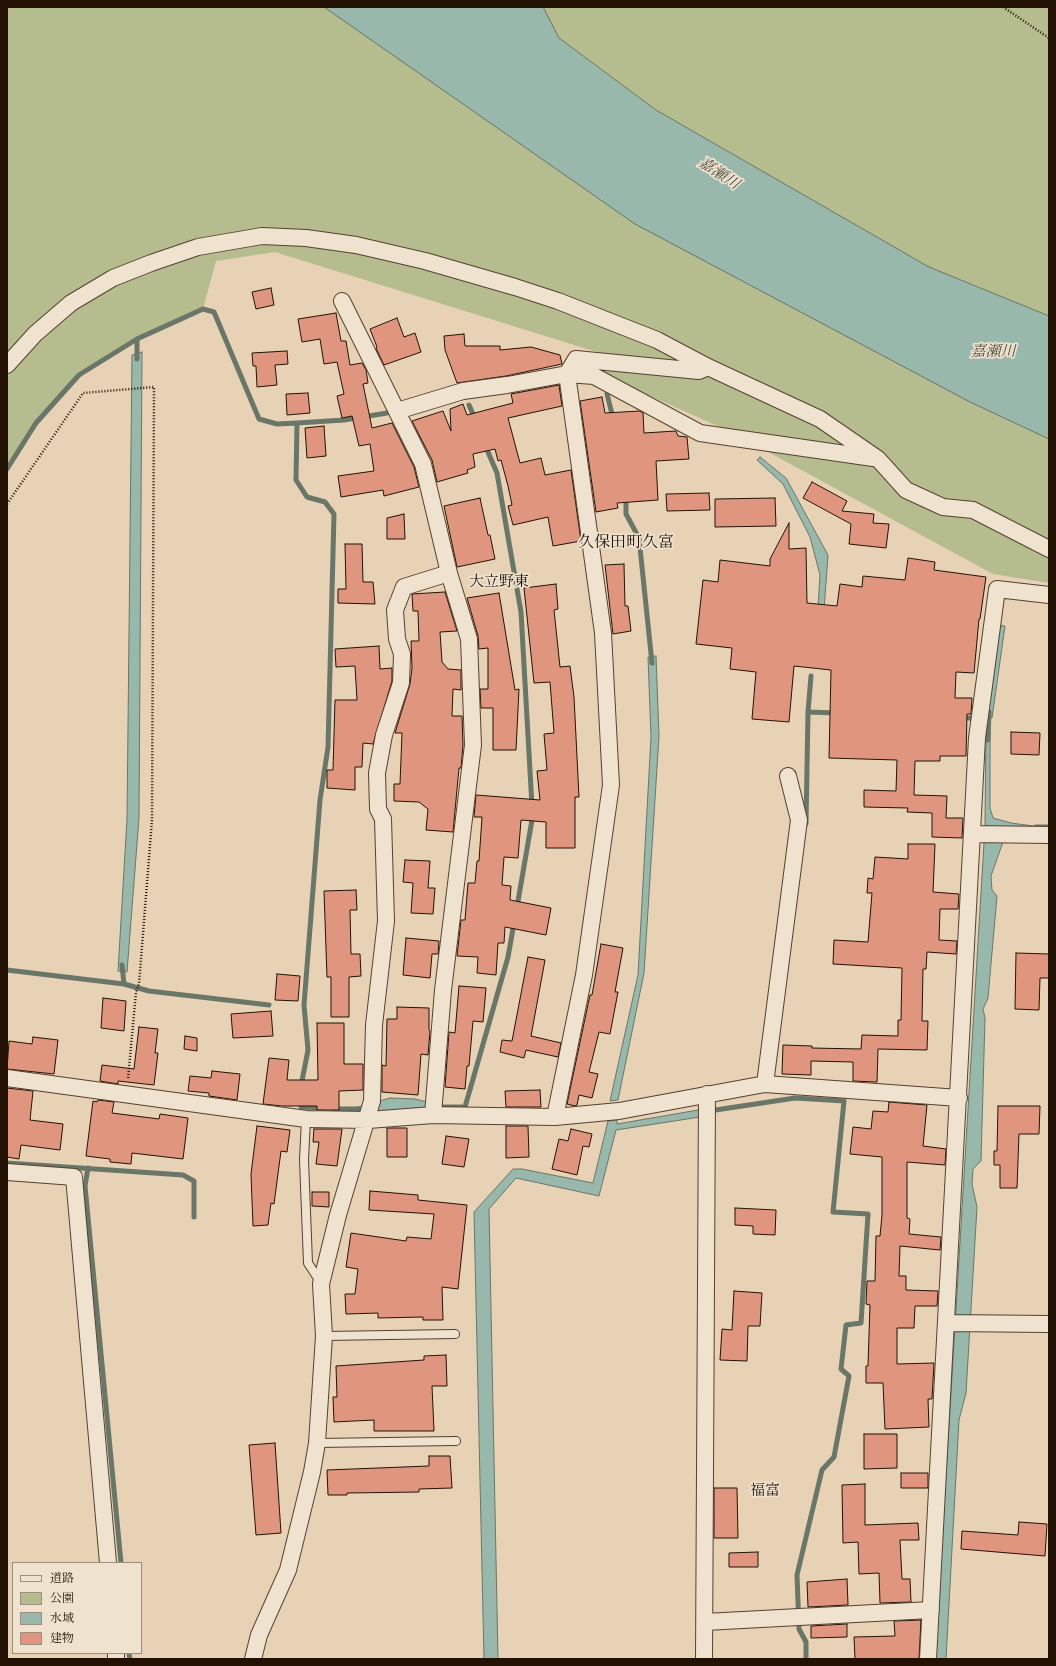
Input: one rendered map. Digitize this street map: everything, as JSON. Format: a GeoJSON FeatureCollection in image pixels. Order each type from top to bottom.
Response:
{"type":"FeatureCollection","features":[{"type":"Feature","properties":{"kind":"street"},"geometry":{"type":"LineString","coordinates":[[7,365],[35,334],[71,304],[113,278],[198,247],[262,236],[306,238],[384,251],[507,285],[558,301],[657,340],[708,367],[820,419],[878,458],[906,490],[943,507],[973,510],[1049,549]]}},
{"type":"Feature","properties":{"kind":"street"},"geometry":{"type":"LineString","coordinates":[[342,301],[423,464],[449,573],[469,639],[473,744],[443,990],[433,1107]]}},
{"type":"Feature","properties":{"kind":"street"},"geometry":{"type":"LineString","coordinates":[[555,1117],[584,975],[611,785],[603,633],[567,374],[576,359],[699,371],[708,367]]}},
{"type":"Feature","properties":{"kind":"street"},"geometry":{"type":"LineString","coordinates":[[397,411],[463,391],[507,386],[567,374],[594,376],[700,433],[878,458]]}},
{"type":"Feature","properties":{"kind":"street"},"geometry":{"type":"LineString","coordinates":[[254,1659],[259,1635],[288,1570],[312,1472],[317,1442],[324,1336],[321,1284],[338,1215],[368,1120],[372,1100],[374,1024],[386,921],[383,819],[378,809],[377,773],[384,734],[401,683],[402,654],[397,639],[395,610],[404,587],[449,573]]}},
{"type":"Feature","properties":{"kind":"street"},"geometry":{"type":"LineString","coordinates":[[928,1659],[958,1098],[983,834],[977,738],[997,589],[1049,595]]}},
{"type":"Feature","properties":{"kind":"street"},"geometry":{"type":"LineString","coordinates":[[765,1084],[799,820],[788,776]]}},
{"type":"Feature","properties":{"kind":"street"},"geometry":{"type":"LineString","coordinates":[[983,834],[1049,835]]}},
{"type":"Feature","properties":{"kind":"street"},"geometry":{"type":"LineString","coordinates":[[7,1078],[126,1096],[306,1119],[368,1120],[433,1107],[555,1117],[707,1105],[765,1084],[958,1098]]}},
{"type":"Feature","properties":{"kind":"street"},"geometry":{"type":"LineString","coordinates":[[704,1659],[707,1105]]}},
{"type":"Feature","properties":{"kind":"street"},"geometry":{"type":"LineString","coordinates":[[7,1172],[74,1177],[108,1562]]}},
{"type":"Feature","properties":{"kind":"street"},"geometry":{"type":"LineString","coordinates":[[947,1323],[1049,1324]]}},
{"type":"Feature","properties":{"kind":"street"},"geometry":{"type":"LineString","coordinates":[[705,1622],[930,1610]]}},
{"type":"Feature","properties":{"kind":"lane"},"geometry":{"type":"LineString","coordinates":[[306,1119],[304,1160],[308,1263],[321,1284]]}},
{"type":"Feature","properties":{"kind":"lane"},"geometry":{"type":"LineString","coordinates":[[324,1336],[455,1334]]}},
{"type":"Feature","properties":{"kind":"lane"},"geometry":{"type":"LineString","coordinates":[[317,1442],[456,1440]]}},
{"type":"Feature","properties":{"kind":"path"},"geometry":{"type":"LineString","coordinates":[[1003,7],[1049,38]]}},
{"type":"Feature","properties":{"kind":"path"},"geometry":{"type":"LineString","coordinates":[[7,504],[83,394],[154,387],[152,812],[139,984],[136,992],[126,1096]]}},
{"type":"Feature","properties":{"kind":"green space"},"geometry":{"type":"Polygon","coordinates":[[[7,7],[377,7],[1049,431],[1049,583],[993,574],[735,434],[604,375],[600,353],[275,252],[216,261],[203,309],[137,339],[80,375],[36,423],[7,469],[7,7]]]}},
{"type":"Feature","properties":{"kind":"green space"},"geometry":{"type":"Polygon","coordinates":[[[531,7],[1049,7],[1049,316],[929,267],[656,110],[559,38],[531,7]]]}},
{"type":"Feature","properties":{"kind":"water","name":"嘉瀬川"},"geometry":{"type":"Polygon","coordinates":[[[324,7],[543,7],[559,38],[656,110],[929,267],[1049,316],[1049,439],[970,402],[635,224],[324,7]]]}},
{"type":"Feature","properties":{"kind":"water"},"geometry":{"type":"Polygon","coordinates":[[[142,352],[139,818],[127,972],[118,971],[127,819],[132,355],[142,352]]]}},
{"type":"Feature","properties":{"kind":"water"},"geometry":{"type":"Polygon","coordinates":[[[760,457],[786,478],[828,555],[824,610],[818,608],[820,575],[810,537],[783,484],[757,460],[760,457]]]}},
{"type":"Feature","properties":{"kind":"water"},"geometry":{"type":"Polygon","coordinates":[[[995,625],[1005,626],[992,718],[987,717],[995,625]]]}},
{"type":"Feature","properties":{"kind":"water"},"geometry":{"type":"Polygon","coordinates":[[[656,656],[659,736],[644,973],[618,1100],[610,1101],[638,975],[651,737],[648,657],[656,656]]]}},
{"type":"Feature","properties":{"kind":"water"},"geometry":{"type":"Polygon","coordinates":[[[986,733],[990,733],[990,808],[993,818],[1011,823],[1041,827],[994,828],[985,825],[986,733]]]}},
{"type":"Feature","properties":{"kind":"water"},"geometry":{"type":"Polygon","coordinates":[[[995,840],[1003,842],[991,876],[992,890],[997,896],[988,998],[983,1009],[985,1018],[981,1161],[973,1169],[972,1184],[977,1207],[966,1393],[959,1420],[946,1659],[935,1659],[984,843],[995,840]]]}},
{"type":"Feature","properties":{"kind":"water"},"geometry":{"type":"Polygon","coordinates":[[[390,1098],[415,1099],[447,1107],[361,1113],[351,1109],[390,1098]]]}},
{"type":"Feature","properties":{"kind":"water"},"geometry":{"type":"Polygon","coordinates":[[[698,1110],[700,1117],[616,1130],[599,1196],[516,1178],[489,1209],[498,1659],[484,1659],[474,1212],[513,1169],[522,1169],[593,1183],[608,1121],[617,1120],[617,1124],[698,1110]]]}},
{"type":"Feature","properties":{"kind":"building"},"geometry":{"type":"Polygon","coordinates":[[[271,288],[274,305],[256,309],[252,292],[271,288]]]}},
{"type":"Feature","properties":{"kind":"building"},"geometry":{"type":"Polygon","coordinates":[[[336,313],[341,341],[346,341],[350,365],[362,363],[366,370],[368,383],[363,384],[372,428],[392,423],[414,467],[419,487],[384,496],[383,490],[341,497],[338,476],[374,471],[370,444],[359,446],[352,416],[342,418],[337,396],[344,394],[337,362],[324,364],[320,339],[302,342],[298,319],[336,313]]]}},
{"type":"Feature","properties":{"kind":"building"},"geometry":{"type":"Polygon","coordinates":[[[397,318],[404,337],[415,333],[421,352],[384,365],[376,348],[377,347],[370,329],[397,318]]]}},
{"type":"Feature","properties":{"kind":"building"},"geometry":{"type":"Polygon","coordinates":[[[464,334],[465,346],[500,346],[500,350],[531,347],[560,355],[562,364],[506,376],[457,383],[445,350],[444,336],[464,334]]]}},
{"type":"Feature","properties":{"kind":"building"},"geometry":{"type":"Polygon","coordinates":[[[287,351],[288,364],[275,365],[277,385],[257,387],[256,366],[253,366],[252,353],[287,351]]]}},
{"type":"Feature","properties":{"kind":"building"},"geometry":{"type":"Polygon","coordinates":[[[559,385],[562,406],[508,418],[520,463],[541,458],[545,475],[571,470],[581,541],[553,546],[548,517],[513,525],[508,506],[512,505],[508,486],[501,460],[498,461],[495,449],[473,454],[475,467],[467,470],[468,473],[437,482],[432,460],[412,421],[443,411],[451,431],[450,409],[463,404],[467,415],[513,403],[511,394],[559,385]]]}},
{"type":"Feature","properties":{"kind":"building"},"geometry":{"type":"Polygon","coordinates":[[[308,393],[310,413],[287,415],[286,394],[308,393]]]}},
{"type":"Feature","properties":{"kind":"building"},"geometry":{"type":"Polygon","coordinates":[[[602,397],[605,413],[640,411],[643,413],[644,433],[676,431],[678,436],[687,437],[689,459],[656,461],[658,500],[617,503],[618,508],[596,512],[580,401],[602,397]]]}},
{"type":"Feature","properties":{"kind":"building"},"geometry":{"type":"Polygon","coordinates":[[[324,426],[326,456],[307,458],[305,428],[324,426]]]}},
{"type":"Feature","properties":{"kind":"building"},"geometry":{"type":"Polygon","coordinates":[[[812,482],[847,501],[842,511],[874,514],[873,523],[889,524],[886,548],[849,544],[851,524],[803,498],[812,482]]]}},
{"type":"Feature","properties":{"kind":"building"},"geometry":{"type":"Polygon","coordinates":[[[709,493],[710,510],[667,511],[666,494],[709,493]]]}},
{"type":"Feature","properties":{"kind":"building"},"geometry":{"type":"Polygon","coordinates":[[[480,498],[495,559],[457,567],[444,506],[480,498]]]}},
{"type":"Feature","properties":{"kind":"building"},"geometry":{"type":"Polygon","coordinates":[[[775,498],[776,526],[715,527],[715,499],[775,498]]]}},
{"type":"Feature","properties":{"kind":"building"},"geometry":{"type":"Polygon","coordinates":[[[404,514],[405,539],[387,539],[387,518],[404,514]]]}},
{"type":"Feature","properties":{"kind":"building"},"geometry":{"type":"Polygon","coordinates":[[[789,523],[789,549],[806,548],[807,603],[837,606],[840,584],[862,587],[863,576],[905,580],[908,558],[935,562],[934,570],[986,577],[979,619],[974,673],[956,672],[955,698],[972,698],[971,714],[967,714],[966,756],[940,756],[940,761],[915,761],[914,795],[947,796],[946,818],[963,818],[962,838],[932,837],[932,813],[907,812],[908,808],[864,807],[864,790],[896,791],[897,760],[829,758],[831,670],[794,666],[789,722],[752,719],[756,672],[730,669],[732,648],[696,644],[703,580],[718,582],[720,560],[770,566],[770,559],[789,523]]]}},
{"type":"Feature","properties":{"kind":"building"},"geometry":{"type":"Polygon","coordinates":[[[345,544],[362,544],[363,582],[373,582],[375,604],[338,603],[338,589],[346,589],[345,544]]]}},
{"type":"Feature","properties":{"kind":"building"},"geometry":{"type":"Polygon","coordinates":[[[624,564],[625,606],[628,606],[631,631],[613,634],[605,565],[624,564]]]}},
{"type":"Feature","properties":{"kind":"building"},"geometry":{"type":"Polygon","coordinates":[[[556,584],[558,609],[554,610],[560,667],[570,666],[574,697],[579,797],[575,797],[575,848],[546,848],[546,822],[521,820],[518,858],[504,857],[502,885],[511,886],[510,900],[551,908],[546,935],[505,927],[504,943],[498,943],[496,975],[477,973],[478,957],[457,956],[461,920],[465,920],[468,883],[475,883],[477,861],[479,861],[482,817],[474,817],[476,795],[540,800],[537,771],[547,770],[544,734],[554,733],[550,682],[534,683],[524,588],[556,584]]]}},
{"type":"Feature","properties":{"kind":"building"},"geometry":{"type":"Polygon","coordinates":[[[445,592],[457,631],[440,632],[442,662],[448,669],[461,670],[461,690],[453,689],[452,716],[462,716],[463,745],[461,768],[459,768],[453,832],[426,830],[428,809],[419,802],[394,801],[394,784],[400,784],[402,733],[395,733],[410,684],[412,668],[411,641],[419,641],[418,611],[413,611],[412,594],[445,592]]]}},
{"type":"Feature","properties":{"kind":"building"},"geometry":{"type":"Polygon","coordinates":[[[499,593],[515,690],[519,689],[516,750],[493,750],[493,708],[481,708],[480,689],[488,689],[488,648],[479,649],[478,636],[467,598],[499,593]]]}},
{"type":"Feature","properties":{"kind":"building"},"geometry":{"type":"Polygon","coordinates":[[[379,646],[380,669],[392,668],[392,681],[373,744],[363,743],[362,767],[355,767],[355,790],[327,788],[327,770],[333,770],[335,700],[357,700],[355,666],[336,667],[335,649],[379,646]]]}},
{"type":"Feature","properties":{"kind":"building"},"geometry":{"type":"Polygon","coordinates":[[[1011,732],[1040,733],[1039,755],[1011,754],[1011,732]]]}},
{"type":"Feature","properties":{"kind":"building"},"geometry":{"type":"Polygon","coordinates":[[[908,844],[935,844],[933,892],[959,894],[958,909],[940,909],[939,940],[957,941],[956,954],[927,952],[926,969],[923,969],[922,1021],[928,1021],[927,1050],[878,1049],[877,1082],[853,1081],[853,1062],[811,1061],[811,1075],[782,1074],[783,1045],[812,1046],[812,1048],[861,1049],[862,1035],[898,1036],[898,1020],[901,1020],[902,968],[833,964],[834,940],[868,942],[872,893],[867,893],[868,878],[873,879],[875,857],[908,859],[908,844]]]}},
{"type":"Feature","properties":{"kind":"building"},"geometry":{"type":"Polygon","coordinates":[[[405,860],[430,861],[428,888],[435,888],[433,914],[411,913],[413,883],[403,882],[405,860]]]}},
{"type":"Feature","properties":{"kind":"building"},"geometry":{"type":"Polygon","coordinates":[[[356,890],[357,910],[350,910],[351,954],[360,954],[361,976],[349,977],[349,1017],[331,1017],[331,977],[327,977],[324,891],[356,890]]]}},
{"type":"Feature","properties":{"kind":"building"},"geometry":{"type":"Polygon","coordinates":[[[406,938],[439,941],[438,954],[432,954],[430,978],[403,975],[406,938]]]}},
{"type":"Feature","properties":{"kind":"building"},"geometry":{"type":"Polygon","coordinates":[[[601,944],[623,948],[615,992],[618,992],[610,1034],[599,1032],[589,1072],[598,1074],[592,1098],[579,1095],[577,1105],[575,1106],[567,1104],[590,995],[592,995],[601,944]]]}},
{"type":"Feature","properties":{"kind":"building"},"geometry":{"type":"Polygon","coordinates":[[[1016,953],[1049,954],[1049,978],[1040,978],[1039,1010],[1015,1009],[1016,953]]]}},
{"type":"Feature","properties":{"kind":"building"},"geometry":{"type":"Polygon","coordinates":[[[528,957],[545,960],[531,1036],[561,1043],[558,1057],[526,1050],[524,1058],[500,1052],[502,1040],[512,1041],[528,957]]]}},
{"type":"Feature","properties":{"kind":"building"},"geometry":{"type":"Polygon","coordinates":[[[277,974],[300,976],[298,1001],[275,1000],[277,974]]]}},
{"type":"Feature","properties":{"kind":"building"},"geometry":{"type":"Polygon","coordinates":[[[459,986],[486,988],[483,1022],[473,1021],[469,1066],[467,1066],[465,1089],[445,1087],[449,1032],[455,1033],[459,986]]]}},
{"type":"Feature","properties":{"kind":"building"},"geometry":{"type":"Polygon","coordinates":[[[103,998],[126,1001],[124,1031],[101,1028],[103,998]]]}},
{"type":"Feature","properties":{"kind":"building"},"geometry":{"type":"Polygon","coordinates":[[[397,1007],[429,1008],[430,1031],[428,1055],[421,1054],[418,1095],[382,1092],[382,1065],[386,1066],[387,1019],[397,1019],[397,1007]]]}},
{"type":"Feature","properties":{"kind":"building"},"geometry":{"type":"Polygon","coordinates":[[[271,1011],[273,1036],[233,1038],[231,1014],[271,1011]]]}},
{"type":"Feature","properties":{"kind":"building"},"geometry":{"type":"Polygon","coordinates":[[[317,1023],[344,1023],[344,1064],[363,1064],[363,1090],[339,1091],[339,1110],[317,1110],[317,1106],[282,1106],[263,1104],[269,1058],[289,1060],[287,1080],[318,1080],[317,1023]]]}},
{"type":"Feature","properties":{"kind":"building"},"geometry":{"type":"Polygon","coordinates":[[[139,1027],[158,1029],[155,1053],[158,1053],[154,1085],[118,1081],[118,1084],[100,1081],[102,1065],[134,1069],[139,1027]]]}},
{"type":"Feature","properties":{"kind":"building"},"geometry":{"type":"Polygon","coordinates":[[[185,1036],[197,1038],[197,1051],[184,1049],[185,1036]]]}},
{"type":"Feature","properties":{"kind":"building"},"geometry":{"type":"Polygon","coordinates":[[[33,1037],[58,1040],[54,1074],[7,1069],[9,1041],[32,1044],[33,1037]]]}},
{"type":"Feature","properties":{"kind":"building"},"geometry":{"type":"Polygon","coordinates":[[[212,1071],[240,1074],[237,1100],[209,1096],[209,1093],[188,1091],[190,1076],[211,1078],[212,1071]]]}},
{"type":"Feature","properties":{"kind":"building"},"geometry":{"type":"Polygon","coordinates":[[[7,1088],[33,1091],[30,1120],[63,1124],[60,1150],[21,1145],[19,1159],[7,1157],[7,1088]]]}},
{"type":"Feature","properties":{"kind":"building"},"geometry":{"type":"Polygon","coordinates":[[[540,1090],[541,1107],[506,1107],[505,1091],[540,1090]]]}},
{"type":"Feature","properties":{"kind":"building"},"geometry":{"type":"Polygon","coordinates":[[[98,1100],[114,1102],[112,1113],[159,1119],[160,1114],[188,1118],[183,1159],[132,1153],[131,1164],[110,1162],[110,1159],[86,1156],[93,1101],[97,1102],[98,1100]]]}},
{"type":"Feature","properties":{"kind":"building"},"geometry":{"type":"Polygon","coordinates":[[[889,1102],[927,1105],[923,1146],[946,1149],[945,1165],[907,1162],[907,1218],[910,1219],[909,1234],[941,1237],[940,1250],[900,1246],[899,1276],[906,1276],[906,1290],[938,1291],[937,1306],[915,1306],[914,1328],[897,1328],[897,1364],[934,1363],[932,1399],[928,1399],[929,1427],[885,1429],[883,1383],[866,1383],[870,1305],[866,1304],[867,1281],[875,1281],[876,1236],[880,1236],[882,1215],[882,1157],[850,1154],[853,1127],[871,1129],[873,1111],[888,1112],[889,1102]]]}},
{"type":"Feature","properties":{"kind":"building"},"geometry":{"type":"Polygon","coordinates":[[[998,1106],[1040,1106],[1039,1134],[1019,1134],[1017,1188],[1000,1188],[1000,1165],[994,1165],[994,1151],[997,1151],[998,1106]]]}},
{"type":"Feature","properties":{"kind":"building"},"geometry":{"type":"Polygon","coordinates":[[[257,1126],[290,1130],[287,1152],[281,1151],[274,1204],[271,1203],[268,1225],[253,1226],[251,1174],[257,1126]]]}},
{"type":"Feature","properties":{"kind":"building"},"geometry":{"type":"Polygon","coordinates":[[[506,1126],[528,1126],[529,1157],[506,1158],[506,1126]]]}},
{"type":"Feature","properties":{"kind":"building"},"geometry":{"type":"Polygon","coordinates":[[[387,1128],[407,1128],[407,1157],[387,1157],[387,1128]]]}},
{"type":"Feature","properties":{"kind":"building"},"geometry":{"type":"Polygon","coordinates":[[[314,1129],[342,1129],[337,1166],[316,1164],[319,1142],[313,1142],[314,1129]]]}},
{"type":"Feature","properties":{"kind":"building"},"geometry":{"type":"Polygon","coordinates":[[[571,1129],[592,1134],[589,1147],[583,1146],[577,1175],[552,1169],[559,1139],[568,1141],[571,1129]]]}},
{"type":"Feature","properties":{"kind":"building"},"geometry":{"type":"Polygon","coordinates":[[[446,1136],[469,1139],[464,1167],[442,1164],[446,1136]]]}},
{"type":"Feature","properties":{"kind":"building"},"geometry":{"type":"Polygon","coordinates":[[[370,1191],[418,1195],[418,1200],[467,1205],[458,1289],[442,1287],[443,1320],[423,1320],[423,1317],[378,1318],[378,1313],[346,1314],[345,1294],[355,1294],[358,1269],[346,1267],[351,1233],[406,1241],[407,1237],[431,1239],[434,1214],[369,1210],[370,1191]]]}},
{"type":"Feature","properties":{"kind":"building"},"geometry":{"type":"Polygon","coordinates":[[[312,1192],[329,1192],[329,1207],[312,1206],[312,1192]]]}},
{"type":"Feature","properties":{"kind":"building"},"geometry":{"type":"Polygon","coordinates":[[[735,1208],[776,1210],[775,1235],[753,1234],[753,1226],[735,1225],[735,1208]]]}},
{"type":"Feature","properties":{"kind":"building"},"geometry":{"type":"Polygon","coordinates":[[[734,1291],[762,1293],[760,1326],[748,1326],[747,1361],[720,1360],[722,1329],[732,1330],[734,1291]]]}},
{"type":"Feature","properties":{"kind":"building"},"geometry":{"type":"Polygon","coordinates":[[[446,1355],[447,1386],[432,1386],[434,1431],[374,1431],[374,1420],[334,1422],[333,1397],[337,1397],[336,1366],[424,1360],[424,1356],[446,1355]]]}},
{"type":"Feature","properties":{"kind":"building"},"geometry":{"type":"Polygon","coordinates":[[[864,1434],[897,1434],[897,1468],[864,1469],[864,1434]]]}},
{"type":"Feature","properties":{"kind":"building"},"geometry":{"type":"Polygon","coordinates":[[[275,1443],[281,1533],[256,1535],[249,1445],[275,1443]]]}},
{"type":"Feature","properties":{"kind":"building"},"geometry":{"type":"Polygon","coordinates":[[[429,1456],[450,1456],[452,1488],[419,1489],[419,1492],[347,1493],[347,1495],[328,1495],[327,1470],[429,1466],[429,1456]]]}},
{"type":"Feature","properties":{"kind":"building"},"geometry":{"type":"Polygon","coordinates":[[[901,1473],[928,1473],[928,1488],[901,1488],[901,1473]]]}},
{"type":"Feature","properties":{"kind":"building"},"geometry":{"type":"Polygon","coordinates":[[[865,1484],[865,1525],[918,1523],[919,1540],[900,1540],[902,1579],[910,1579],[911,1602],[880,1603],[879,1573],[859,1574],[858,1542],[843,1543],[842,1485],[865,1484]]]}},
{"type":"Feature","properties":{"kind":"building"},"geometry":{"type":"Polygon","coordinates":[[[714,1488],[737,1488],[738,1538],[714,1538],[714,1488]]]}},
{"type":"Feature","properties":{"kind":"building"},"geometry":{"type":"Polygon","coordinates":[[[1019,1522],[1047,1524],[1045,1556],[961,1549],[962,1531],[1018,1535],[1019,1522]]]}},
{"type":"Feature","properties":{"kind":"building"},"geometry":{"type":"Polygon","coordinates":[[[758,1552],[758,1567],[729,1567],[729,1553],[758,1552]]]}},
{"type":"Feature","properties":{"kind":"building"},"geometry":{"type":"Polygon","coordinates":[[[847,1579],[848,1605],[808,1607],[807,1582],[847,1579]]]}},
{"type":"Feature","properties":{"kind":"building"},"geometry":{"type":"Polygon","coordinates":[[[921,1620],[919,1659],[855,1659],[854,1637],[895,1636],[894,1621],[921,1620]]]}},
{"type":"Feature","properties":{"kind":"building"},"geometry":{"type":"Polygon","coordinates":[[[847,1624],[847,1637],[811,1638],[811,1626],[847,1624]]]}},
{"type":"Feature","properties":{"kind":"waterway"},"geometry":{"type":"LineString","coordinates":[[7,469],[36,423],[79,375],[137,339],[203,309],[214,312],[259,419],[277,424],[344,420],[387,413]]}},
{"type":"Feature","properties":{"kind":"waterway"},"geometry":{"type":"LineString","coordinates":[[137,339],[137,359]]}},
{"type":"Feature","properties":{"kind":"waterway"},"geometry":{"type":"LineString","coordinates":[[607,394],[613,418]]}},
{"type":"Feature","properties":{"kind":"waterway"},"geometry":{"type":"LineString","coordinates":[[469,405],[475,419]]}},
{"type":"Feature","properties":{"kind":"waterway"},"geometry":{"type":"LineString","coordinates":[[297,423],[296,480],[307,497],[325,502],[334,514],[328,747],[320,800],[304,1005],[308,1050],[301,1086]]}},
{"type":"Feature","properties":{"kind":"waterway"},"geometry":{"type":"LineString","coordinates":[[485,445],[497,473],[521,612],[532,806]]}},
{"type":"Feature","properties":{"kind":"waterway"},"geometry":{"type":"LineString","coordinates":[[626,496],[626,514],[639,538],[652,663]]}},
{"type":"Feature","properties":{"kind":"waterway"},"geometry":{"type":"LineString","coordinates":[[808,712],[811,676]]}},
{"type":"Feature","properties":{"kind":"waterway"},"geometry":{"type":"LineString","coordinates":[[806,824],[808,712],[837,713]]}},
{"type":"Feature","properties":{"kind":"waterway"},"geometry":{"type":"LineString","coordinates":[[988,740],[989,712]]}},
{"type":"Feature","properties":{"kind":"waterway"},"geometry":{"type":"LineString","coordinates":[[960,718],[974,718]]}},
{"type":"Feature","properties":{"kind":"waterway"},"geometry":{"type":"LineString","coordinates":[[517,907],[533,814]]}},
{"type":"Feature","properties":{"kind":"waterway"},"geometry":{"type":"LineString","coordinates":[[1036,827],[1049,827]]}},
{"type":"Feature","properties":{"kind":"waterway"},"geometry":{"type":"LineString","coordinates":[[442,1107],[465,1107],[508,957],[514,923]]}},
{"type":"Feature","properties":{"kind":"waterway"},"geometry":{"type":"LineString","coordinates":[[122,965],[124,984]]}},
{"type":"Feature","properties":{"kind":"waterway"},"geometry":{"type":"LineString","coordinates":[[7,970],[124,984],[149,991],[269,1005]]}},
{"type":"Feature","properties":{"kind":"waterway"},"geometry":{"type":"LineString","coordinates":[[709,1111],[795,1098],[844,1101],[833,1212],[868,1214],[861,1323],[846,1325],[841,1369],[849,1376],[834,1457],[822,1470],[797,1575],[799,1629],[806,1642],[806,1659]]}},
{"type":"Feature","properties":{"kind":"waterway"},"geometry":{"type":"LineString","coordinates":[[300,1100],[301,1107],[324,1108]]}},
{"type":"Feature","properties":{"kind":"waterway"},"geometry":{"type":"LineString","coordinates":[[334,1109],[358,1109]]}},
{"type":"Feature","properties":{"kind":"waterway"},"geometry":{"type":"LineString","coordinates":[[7,1163],[183,1175],[194,1181],[194,1217]]}},
{"type":"Feature","properties":{"kind":"waterway"},"geometry":{"type":"LineString","coordinates":[[88,1168],[85,1186],[121,1562]]}},
{"type":"Feature","properties":{"kind":"waterway"},"geometry":{"type":"LineString","coordinates":[[129,1654],[130,1659]]}},
{"type":"Feature","properties":{"kind":"district","name":"久保田町久富"},"geometry":{"type":"Point","coordinates":[626,544]}},
{"type":"Feature","properties":{"kind":"district","name":"大立野東"},"geometry":{"type":"Point","coordinates":[499,583]}},
{"type":"Feature","properties":{"kind":"district","name":"福富"},"geometry":{"type":"Point","coordinates":[765,1492]}}]}
